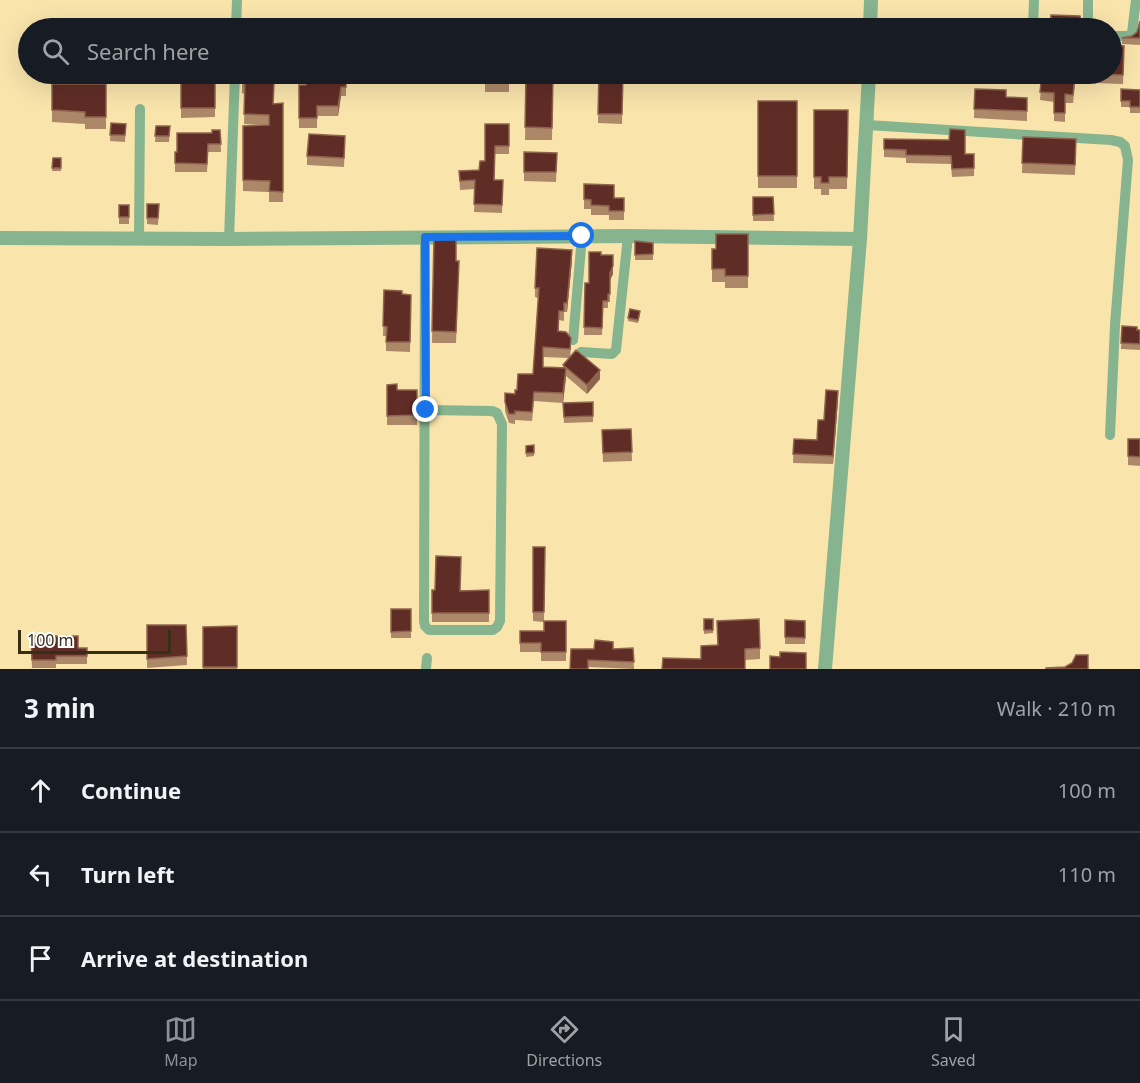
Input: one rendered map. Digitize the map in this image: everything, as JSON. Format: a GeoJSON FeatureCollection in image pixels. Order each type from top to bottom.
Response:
{"type":"FeatureCollection","features":[{"type":"Feature","properties":{"kind":"street"},"geometry":{"type":"LineString","coordinates":[[236,18],[237,0]]}},
{"type":"Feature","properties":{"kind":"street"},"geometry":{"type":"LineString","coordinates":[[870,18],[871,0]]}},
{"type":"Feature","properties":{"kind":"street"},"geometry":{"type":"LineString","coordinates":[[1033,18],[1034,0]]}},
{"type":"Feature","properties":{"kind":"street"},"geometry":{"type":"LineString","coordinates":[[1088,0],[1088,18]]}},
{"type":"Feature","properties":{"kind":"street"},"geometry":{"type":"LineString","coordinates":[[1122,36],[1132,33],[1136,0]]}},
{"type":"Feature","properties":{"kind":"street"},"geometry":{"type":"LineString","coordinates":[[229,239],[235,84]]}},
{"type":"Feature","properties":{"kind":"street"},"geometry":{"type":"LineString","coordinates":[[825,669],[860,239],[869,84]]}},
{"type":"Feature","properties":{"kind":"street"},"geometry":{"type":"LineString","coordinates":[[139,239],[140,109]]}},
{"type":"Feature","properties":{"kind":"street"},"geometry":{"type":"LineString","coordinates":[[867,125],[1111,140],[1125,146],[1128,151],[1128,160],[1115,325],[1110,435]]}},
{"type":"Feature","properties":{"kind":"street"},"geometry":{"type":"LineString","coordinates":[[573,340],[582,236]]}},
{"type":"Feature","properties":{"kind":"street"},"geometry":{"type":"LineString","coordinates":[[0,238],[628,236],[860,239]]}},
{"type":"Feature","properties":{"kind":"street"},"geometry":{"type":"LineString","coordinates":[[581,352],[612,354],[616,350],[628,236]]}},
{"type":"Feature","properties":{"kind":"street"},"geometry":{"type":"LineString","coordinates":[[425,237],[425,626],[429,630],[493,630],[500,621],[502,424],[497,413],[492,411],[426,410]]}},
{"type":"Feature","properties":{"kind":"building"},"geometry":{"type":"Polygon","coordinates":[[[1051,15],[1080,16],[1081,18],[1051,18],[1051,15]]]}},
{"type":"Feature","properties":{"kind":"building"},"geometry":{"type":"Polygon","coordinates":[[[1140,21],[1140,38],[1122,38],[1132,36],[1137,32],[1140,21]]]}},
{"type":"Feature","properties":{"kind":"building"},"geometry":{"type":"Polygon","coordinates":[[[1122,46],[1124,46],[1122,75],[1122,46]]]}},
{"type":"Feature","properties":{"kind":"building"},"geometry":{"type":"Polygon","coordinates":[[[52,84],[106,84],[106,117],[85,117],[85,112],[52,110],[52,84]]]}},
{"type":"Feature","properties":{"kind":"building"},"geometry":{"type":"Polygon","coordinates":[[[181,84],[215,84],[215,108],[181,108],[181,84]]]}},
{"type":"Feature","properties":{"kind":"building"},"geometry":{"type":"Polygon","coordinates":[[[245,84],[274,84],[273,104],[283,103],[283,192],[269,191],[270,181],[243,180],[243,126],[269,125],[269,115],[244,114],[245,84]]]}},
{"type":"Feature","properties":{"kind":"building"},"geometry":{"type":"Polygon","coordinates":[[[346,84],[346,87],[341,87],[338,106],[317,106],[317,118],[299,118],[299,85],[346,84]]]}},
{"type":"Feature","properties":{"kind":"building"},"geometry":{"type":"Polygon","coordinates":[[[526,84],[553,84],[552,128],[525,127],[526,84]]]}},
{"type":"Feature","properties":{"kind":"building"},"geometry":{"type":"Polygon","coordinates":[[[599,84],[623,84],[622,114],[598,114],[599,84]]]}},
{"type":"Feature","properties":{"kind":"building"},"geometry":{"type":"Polygon","coordinates":[[[1041,84],[1074,84],[1073,95],[1065,94],[1065,113],[1054,113],[1054,93],[1040,92],[1041,84]]]}},
{"type":"Feature","properties":{"kind":"building"},"geometry":{"type":"Polygon","coordinates":[[[975,89],[1006,90],[1006,97],[1027,98],[1027,111],[974,109],[975,89]]]}},
{"type":"Feature","properties":{"kind":"building"},"geometry":{"type":"Polygon","coordinates":[[[1121,89],[1140,90],[1140,107],[1130,107],[1130,101],[1121,101],[1121,89]]]}},
{"type":"Feature","properties":{"kind":"building"},"geometry":{"type":"Polygon","coordinates":[[[758,101],[797,101],[797,176],[758,176],[758,101]]]}},
{"type":"Feature","properties":{"kind":"building"},"geometry":{"type":"Polygon","coordinates":[[[814,110],[848,110],[847,177],[829,177],[829,183],[821,183],[821,177],[814,177],[814,110]]]}},
{"type":"Feature","properties":{"kind":"building"},"geometry":{"type":"Polygon","coordinates":[[[111,123],[126,124],[125,135],[110,135],[111,123]]]}},
{"type":"Feature","properties":{"kind":"building"},"geometry":{"type":"Polygon","coordinates":[[[485,124],[509,124],[509,146],[495,146],[494,180],[503,180],[502,205],[474,204],[475,180],[460,181],[459,171],[479,170],[480,161],[485,161],[485,124]]]}},
{"type":"Feature","properties":{"kind":"building"},"geometry":{"type":"Polygon","coordinates":[[[156,126],[170,126],[169,136],[155,136],[156,126]]]}},
{"type":"Feature","properties":{"kind":"building"},"geometry":{"type":"Polygon","coordinates":[[[950,129],[965,130],[965,154],[974,154],[974,168],[952,169],[951,156],[906,155],[906,150],[884,149],[884,139],[949,140],[950,129]]]}},
{"type":"Feature","properties":{"kind":"building"},"geometry":{"type":"Polygon","coordinates":[[[212,130],[220,130],[221,144],[208,144],[207,164],[175,163],[177,133],[212,133],[212,130]]]}},
{"type":"Feature","properties":{"kind":"building"},"geometry":{"type":"Polygon","coordinates":[[[309,134],[345,136],[344,158],[307,156],[309,134]]]}},
{"type":"Feature","properties":{"kind":"building"},"geometry":{"type":"Polygon","coordinates":[[[1023,137],[1076,139],[1075,165],[1022,163],[1023,137]]]}},
{"type":"Feature","properties":{"kind":"building"},"geometry":{"type":"Polygon","coordinates":[[[524,152],[557,153],[556,172],[524,172],[524,152]]]}},
{"type":"Feature","properties":{"kind":"building"},"geometry":{"type":"Polygon","coordinates":[[[53,158],[61,158],[61,168],[52,168],[53,158]]]}},
{"type":"Feature","properties":{"kind":"building"},"geometry":{"type":"Polygon","coordinates":[[[584,184],[614,185],[614,198],[624,198],[624,211],[609,211],[609,206],[591,205],[591,200],[584,199],[584,184]]]}},
{"type":"Feature","properties":{"kind":"building"},"geometry":{"type":"Polygon","coordinates":[[[753,197],[773,197],[774,214],[753,215],[753,197]]]}},
{"type":"Feature","properties":{"kind":"building"},"geometry":{"type":"Polygon","coordinates":[[[147,204],[159,204],[158,218],[147,218],[147,204]]]}},
{"type":"Feature","properties":{"kind":"building"},"geometry":{"type":"Polygon","coordinates":[[[119,205],[129,205],[129,217],[119,217],[119,205]]]}},
{"type":"Feature","properties":{"kind":"building"},"geometry":{"type":"Polygon","coordinates":[[[716,234],[748,234],[748,276],[725,276],[725,269],[712,269],[712,249],[716,249],[716,234]]]}},
{"type":"Feature","properties":{"kind":"building"},"geometry":{"type":"Polygon","coordinates":[[[434,238],[456,238],[456,261],[459,261],[456,332],[432,331],[434,238]]]}},
{"type":"Feature","properties":{"kind":"building"},"geometry":{"type":"Polygon","coordinates":[[[635,241],[653,243],[653,254],[635,255],[635,241]]]}},
{"type":"Feature","properties":{"kind":"building"},"geometry":{"type":"Polygon","coordinates":[[[537,248],[572,250],[567,303],[564,303],[564,311],[559,311],[558,331],[566,332],[571,338],[570,349],[543,347],[543,367],[566,368],[563,393],[534,392],[532,412],[515,411],[515,414],[509,414],[505,393],[515,394],[518,374],[533,374],[539,288],[535,288],[537,248]]]}},
{"type":"Feature","properties":{"kind":"building"},"geometry":{"type":"Polygon","coordinates":[[[589,252],[613,255],[610,294],[608,294],[608,301],[603,301],[602,328],[584,327],[585,283],[589,283],[589,252]]]}},
{"type":"Feature","properties":{"kind":"building"},"geometry":{"type":"Polygon","coordinates":[[[384,290],[402,291],[402,294],[411,295],[410,342],[386,342],[387,327],[383,326],[384,290]]]}},
{"type":"Feature","properties":{"kind":"building"},"geometry":{"type":"Polygon","coordinates":[[[630,309],[640,311],[638,320],[628,318],[630,309]]]}},
{"type":"Feature","properties":{"kind":"building"},"geometry":{"type":"Polygon","coordinates":[[[1122,326],[1137,327],[1137,330],[1140,330],[1140,344],[1121,343],[1122,326]]]}},
{"type":"Feature","properties":{"kind":"building"},"geometry":{"type":"Polygon","coordinates":[[[576,350],[600,370],[587,385],[563,365],[576,350]]]}},
{"type":"Feature","properties":{"kind":"building"},"geometry":{"type":"Polygon","coordinates":[[[397,384],[397,390],[417,390],[417,415],[387,416],[387,385],[397,384]]]}},
{"type":"Feature","properties":{"kind":"building"},"geometry":{"type":"Polygon","coordinates":[[[826,390],[838,391],[833,456],[793,454],[794,439],[817,440],[818,420],[824,420],[826,390]]]}},
{"type":"Feature","properties":{"kind":"building"},"geometry":{"type":"Polygon","coordinates":[[[593,402],[593,416],[564,417],[563,403],[593,402]]]}},
{"type":"Feature","properties":{"kind":"building"},"geometry":{"type":"Polygon","coordinates":[[[631,429],[632,452],[603,453],[602,430],[631,429]]]}},
{"type":"Feature","properties":{"kind":"building"},"geometry":{"type":"Polygon","coordinates":[[[1128,439],[1140,439],[1140,457],[1128,456],[1128,439]]]}},
{"type":"Feature","properties":{"kind":"building"},"geometry":{"type":"Polygon","coordinates":[[[534,445],[534,453],[526,453],[526,446],[534,445]]]}},
{"type":"Feature","properties":{"kind":"building"},"geometry":{"type":"Polygon","coordinates":[[[533,547],[545,547],[544,612],[533,612],[533,547]]]}},
{"type":"Feature","properties":{"kind":"building"},"geometry":{"type":"Polygon","coordinates":[[[436,556],[461,557],[460,591],[489,590],[489,613],[432,613],[436,556]]]}},
{"type":"Feature","properties":{"kind":"building"},"geometry":{"type":"Polygon","coordinates":[[[391,609],[411,609],[411,631],[391,632],[391,609]]]}},
{"type":"Feature","properties":{"kind":"building"},"geometry":{"type":"Polygon","coordinates":[[[704,619],[713,619],[713,630],[704,630],[704,619]]]}},
{"type":"Feature","properties":{"kind":"building"},"geometry":{"type":"Polygon","coordinates":[[[759,619],[760,648],[745,649],[745,669],[662,669],[663,658],[701,659],[701,646],[718,645],[717,621],[759,619]]]}},
{"type":"Feature","properties":{"kind":"building"},"geometry":{"type":"Polygon","coordinates":[[[785,620],[805,621],[805,638],[785,637],[785,620]]]}},
{"type":"Feature","properties":{"kind":"building"},"geometry":{"type":"Polygon","coordinates":[[[544,621],[566,621],[566,652],[541,652],[541,643],[520,643],[520,631],[544,631],[544,621]]]}},
{"type":"Feature","properties":{"kind":"building"},"geometry":{"type":"Polygon","coordinates":[[[147,625],[186,625],[187,656],[147,659],[147,625]]]}},
{"type":"Feature","properties":{"kind":"building"},"geometry":{"type":"Polygon","coordinates":[[[237,626],[237,667],[203,667],[203,627],[237,626]]]}},
{"type":"Feature","properties":{"kind":"building"},"geometry":{"type":"Polygon","coordinates":[[[31,636],[78,636],[78,648],[87,648],[87,656],[56,656],[56,660],[32,660],[31,636]]]}},
{"type":"Feature","properties":{"kind":"building"},"geometry":{"type":"Polygon","coordinates":[[[595,640],[613,642],[613,649],[633,648],[634,662],[588,660],[588,669],[570,669],[571,649],[594,649],[595,640]]]}},
{"type":"Feature","properties":{"kind":"building"},"geometry":{"type":"Polygon","coordinates":[[[780,652],[806,653],[806,669],[770,669],[770,656],[780,657],[780,652]]]}},
{"type":"Feature","properties":{"kind":"building"},"geometry":{"type":"Polygon","coordinates":[[[1076,655],[1088,655],[1088,669],[1046,669],[1065,667],[1072,663],[1076,655]]]}},
{"type":"Feature","properties":{"kind":"route"},"geometry":{"type":"LineString","coordinates":[[426,410],[425,237],[582,236]]}}]}
